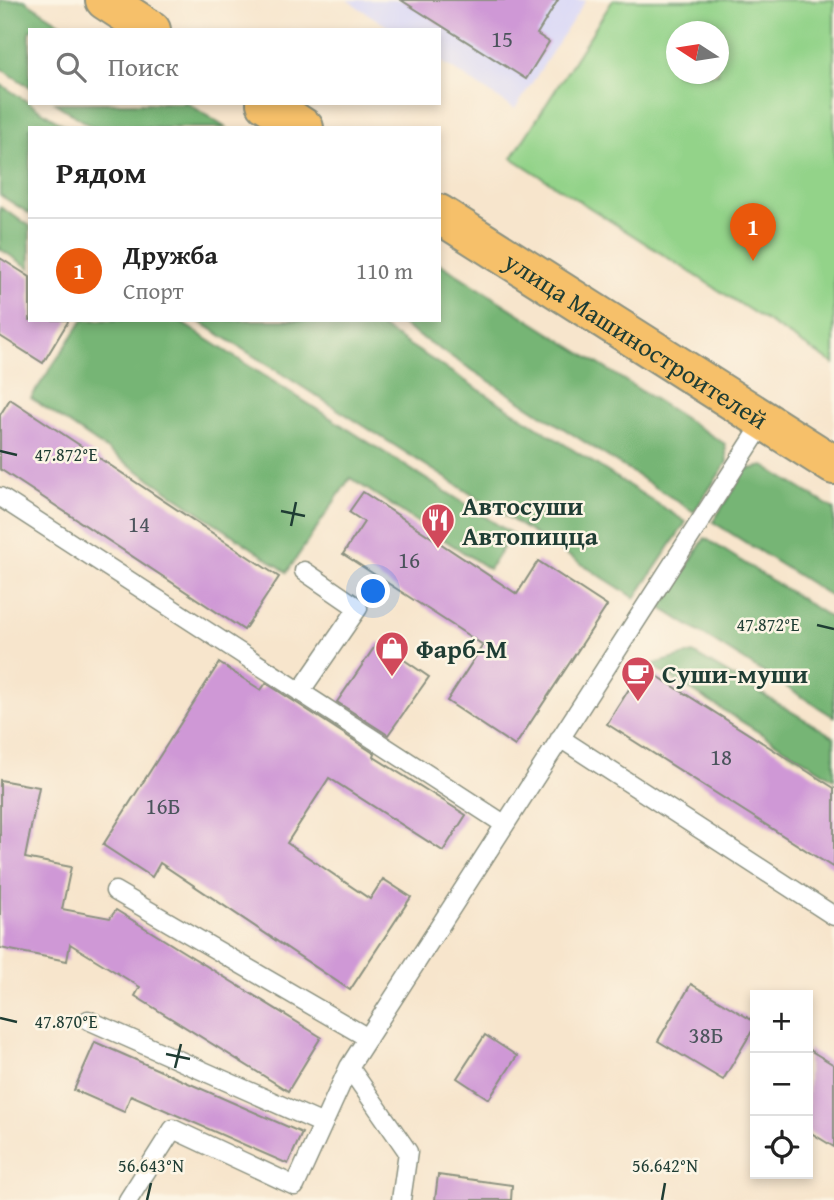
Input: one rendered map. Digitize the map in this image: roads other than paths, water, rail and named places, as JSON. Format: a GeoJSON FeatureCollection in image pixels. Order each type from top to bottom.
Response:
{"type":"FeatureCollection","features":[{"type":"Feature","properties":{"kind":"main road"},"geometry":{"type":"LineString","coordinates":[[105,0],[148,28]]}},
{"type":"Feature","properties":{"kind":"main road"},"geometry":{"type":"LineString","coordinates":[[269,105],[301,126]]}},
{"type":"Feature","properties":{"kind":"main road","name":"улица Машиностроителей"},"geometry":{"type":"LineString","coordinates":[[441,215],[834,465]]}},
{"type":"Feature","properties":{"kind":"lane"},"geometry":{"type":"LineString","coordinates":[[128,1200],[173,1129],[295,1186],[349,1067],[764,422]]}},
{"type":"Feature","properties":{"kind":"lane"},"geometry":{"type":"LineString","coordinates":[[0,497],[504,824]]}},
{"type":"Feature","properties":{"kind":"lane"},"geometry":{"type":"LineString","coordinates":[[300,692],[358,608],[304,571]]}},
{"type":"Feature","properties":{"kind":"lane"},"geometry":{"type":"LineString","coordinates":[[560,738],[834,916]]}},
{"type":"Feature","properties":{"kind":"lane"},"geometry":{"type":"LineString","coordinates":[[115,891],[368,1038]]}},
{"type":"Feature","properties":{"kind":"lane"},"geometry":{"type":"LineString","coordinates":[[88,1020],[323,1124]]}},
{"type":"Feature","properties":{"kind":"lane"},"geometry":{"type":"LineString","coordinates":[[349,1067],[408,1152],[401,1200]]}},
{"type":"Feature","properties":{"kind":"place","name":"Дружба"},"geometry":{"type":"Point","coordinates":[753,261]}},
{"type":"Feature","properties":{"kind":"place","name":"Автосуши Автопицца"},"geometry":{"type":"Point","coordinates":[438,550]}},
{"type":"Feature","properties":{"kind":"place","name":"Фарб-М"},"geometry":{"type":"Point","coordinates":[392,678]}},
{"type":"Feature","properties":{"kind":"place","name":"Суши-муши"},"geometry":{"type":"Point","coordinates":[638,703]}}]}
